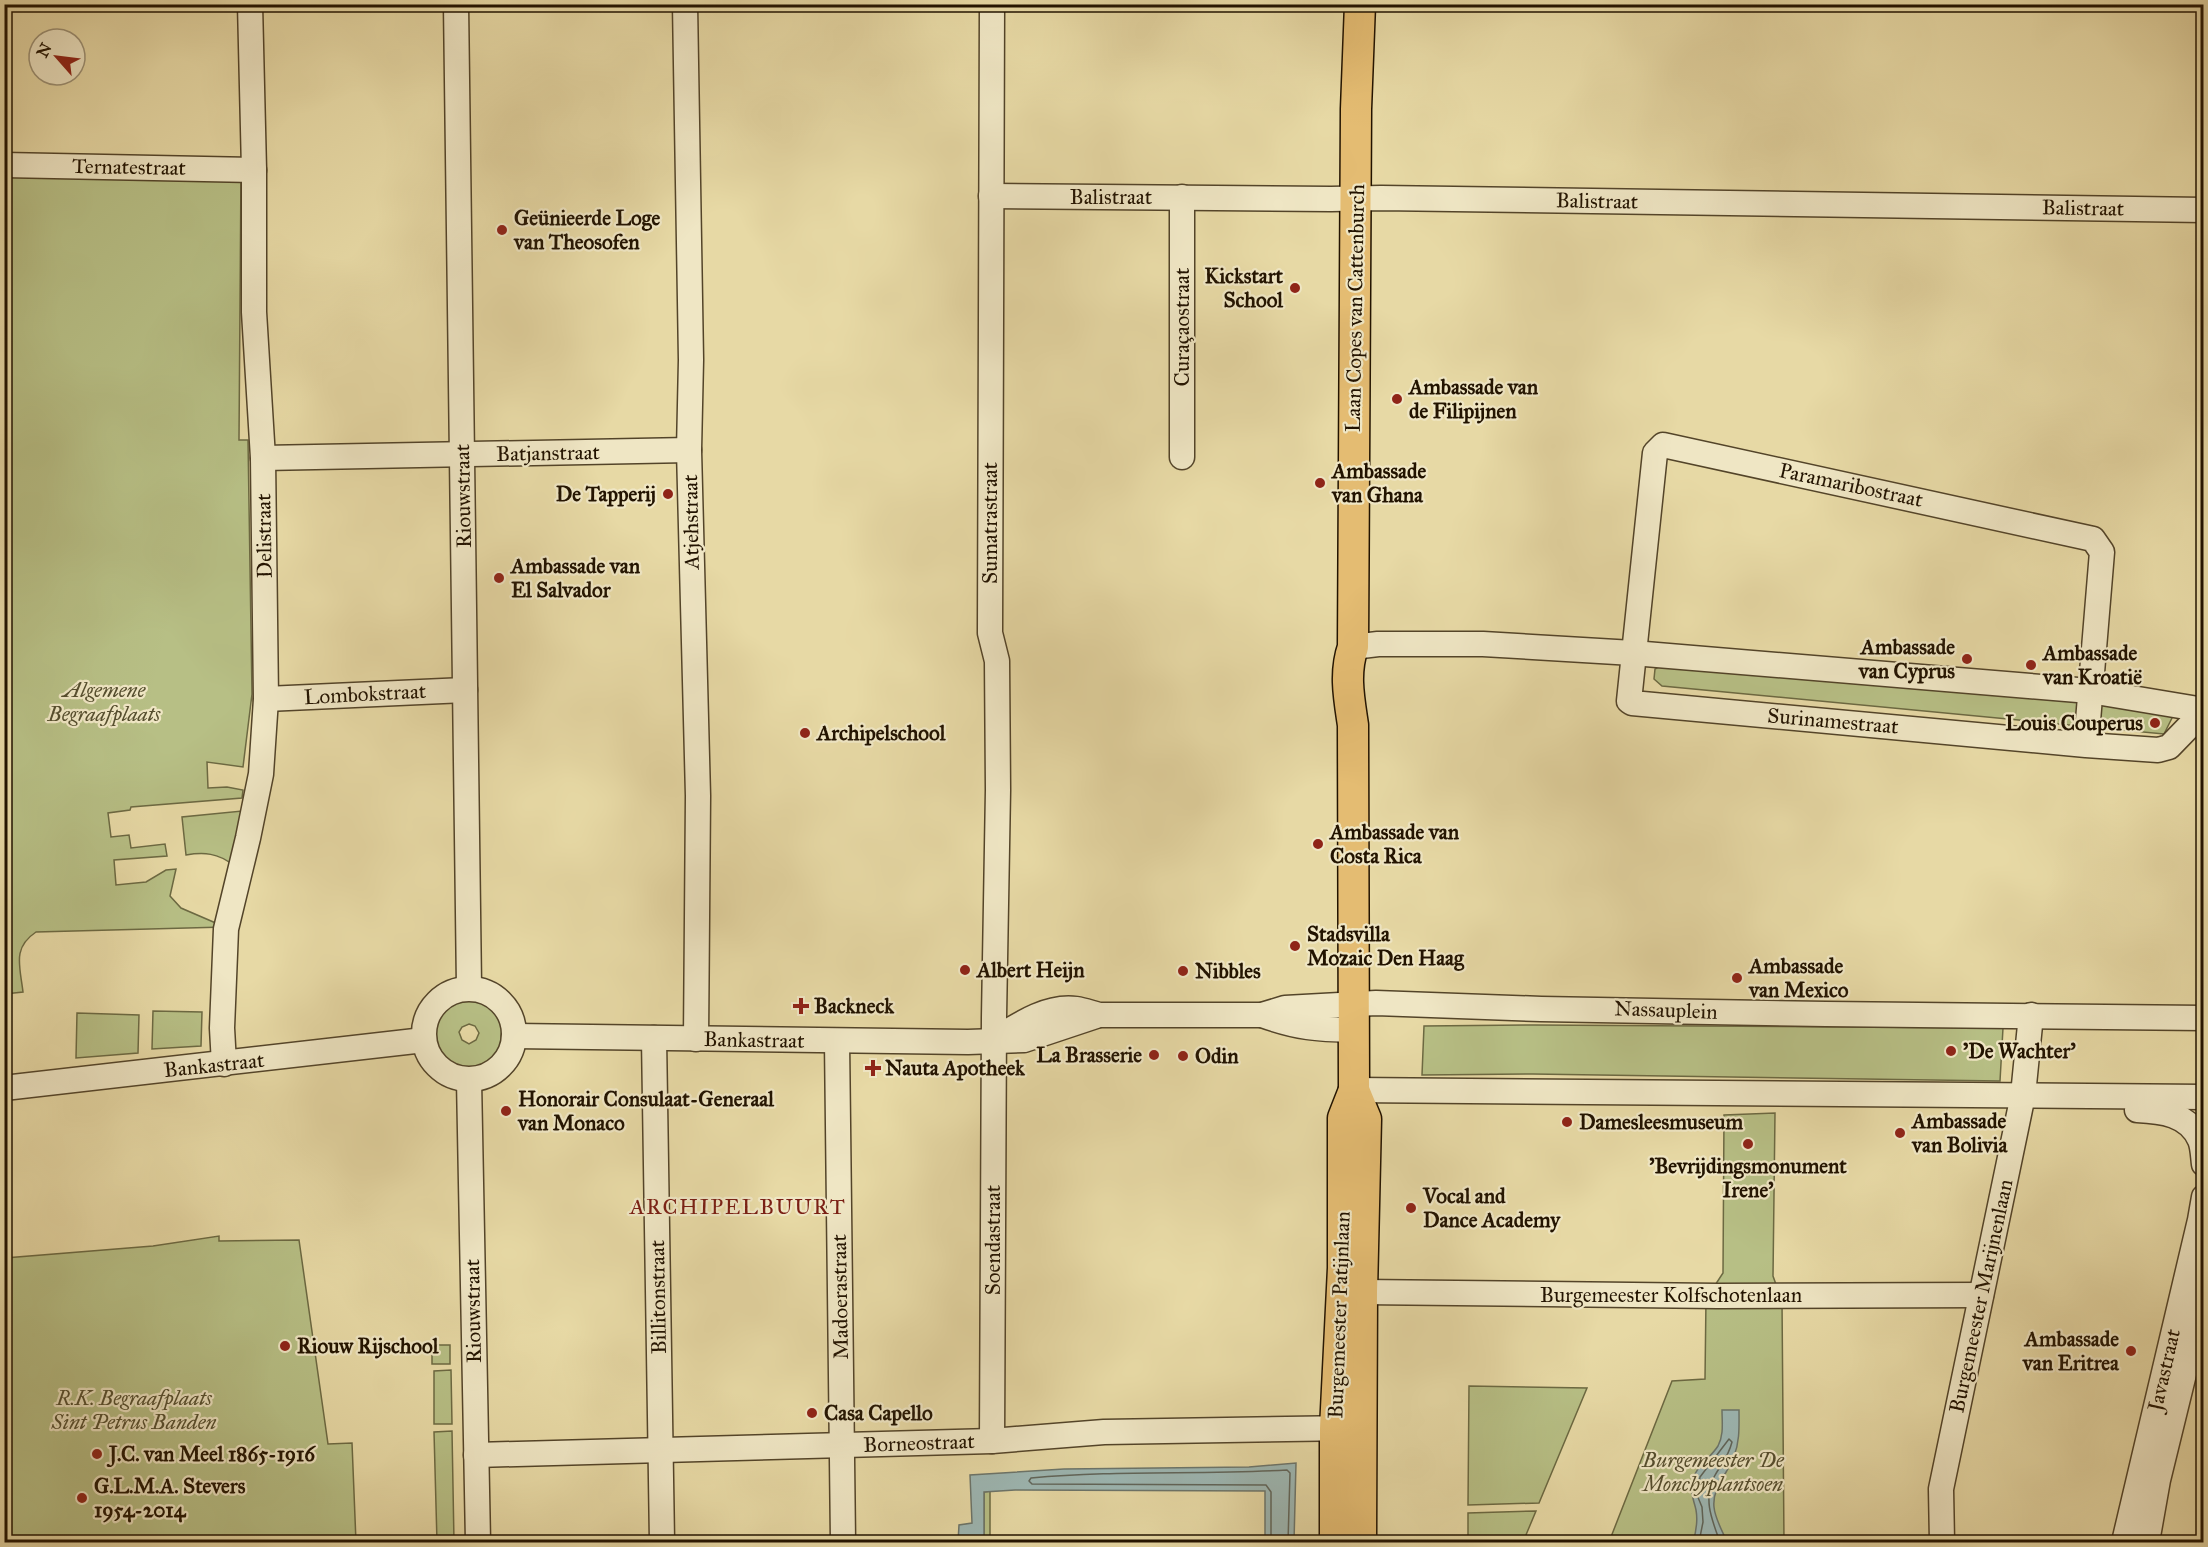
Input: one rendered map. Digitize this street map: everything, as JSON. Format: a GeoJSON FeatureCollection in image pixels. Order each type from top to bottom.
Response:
{"type":"FeatureCollection","features":[{"type":"Feature","properties":{"kind":"main road","name":"Laan Copes van Cattenburch"},"geometry":{"type":"LineString","coordinates":[[1354,1017],[1353,725],[1361,688],[1363,663],[1353,647],[1356,199],[1360,4]]}},
{"type":"Feature","properties":{"kind":"main road","name":"Burgemeester Patijnlaan"},"geometry":{"type":"LineString","coordinates":[[1354,1017],[1354,1090],[1343,1118],[1343,1268],[1348,1428],[1361,1542]]}},
{"type":"Feature","properties":{"kind":"main road","name":"Burgemeester Patijnlaan"},"geometry":{"type":"LineString","coordinates":[[1335,1542],[1362,1292],[1366,1119],[1354,1090]]}},
{"type":"Feature","properties":{"kind":"street","name":"Delistraat"},"geometry":{"type":"LineString","coordinates":[[224,1064],[222,1029],[226,929],[261,774],[266,699],[263,458],[254,312],[254,170],[250,4]]}},
{"type":"Feature","properties":{"kind":"street","name":"Riouwstraat"},"geometry":{"type":"LineString","coordinates":[[456,4],[469,987]]}},
{"type":"Feature","properties":{"kind":"street","name":"Atjehstraat"},"geometry":{"type":"LineString","coordinates":[[685,4],[691,360],[689,450],[698,796],[696,1039]]}},
{"type":"Feature","properties":{"kind":"street","name":"Sumatrastraat"},"geometry":{"type":"LineString","coordinates":[[992,4],[990,633],[998,661],[994,1040]]}},
{"type":"Feature","properties":{"kind":"street","name":"Ternatestraat"},"geometry":{"type":"LineString","coordinates":[[4,165],[254,170]]}},
{"type":"Feature","properties":{"kind":"street","name":"Balistraat"},"geometry":{"type":"LineString","coordinates":[[991,196],[1404,198],[2204,210]]}},
{"type":"Feature","properties":{"kind":"street","name":"Curaçaostraat"},"geometry":{"type":"LineString","coordinates":[[1182,197],[1182,457]]}},
{"type":"Feature","properties":{"kind":"street","name":"Paramaribostraat"},"geometry":{"type":"LineString","coordinates":[[1633,653],[1655,453],[1664,445],[2093,539],[2102,552],[2090,692]]}},
{"type":"Feature","properties":{"kind":"street","name":"Batjanstraat"},"geometry":{"type":"LineString","coordinates":[[263,458],[689,450]]}},
{"type":"Feature","properties":{"kind":"street","name":"Surinamestraat"},"geometry":{"type":"LineString","coordinates":[[1353,647],[1378,644],[1483,644],[1633,653],[2090,692],[2204,710]]}},
{"type":"Feature","properties":{"kind":"street","name":"Surinamestraat"},"geometry":{"type":"LineString","coordinates":[[1633,653],[1629,701],[1632,703],[2158,750],[2169,747],[2204,710]]}},
{"type":"Feature","properties":{"kind":"street","name":"Lombokstraat"},"geometry":{"type":"LineString","coordinates":[[266,699],[465,690]]}},
{"type":"Feature","properties":{"kind":"street"},"geometry":{"type":"LineString","coordinates":[[2086,745],[2090,692]]}},
{"type":"Feature","properties":{"kind":"street"},"geometry":{"type":"LineString","coordinates":[[469,987],[487,992],[501,1002],[511,1017],[514,1035],[510,1053],[500,1068],[484,1077],[469,1080],[451,1076],[438,1066],[428,1053],[424,1040],[425,1021],[434,1003],[449,991],[469,987]]}},
{"type":"Feature","properties":{"kind":"street","name":"Nassauplein"},"geometry":{"type":"LineString","coordinates":[[1354,1017],[1386,1003],[1541,1009],[2200,1019]]}},
{"type":"Feature","properties":{"kind":"street","name":"Bankastraat"},"geometry":{"type":"LineString","coordinates":[[514,1035],[968,1042],[1023,1040],[1099,1015],[1262,1015],[1285,1008],[1354,1017]]}},
{"type":"Feature","properties":{"kind":"street","name":"Burgemeester Marijnenlaan"},"geometry":{"type":"LineString","coordinates":[[1942,1542],[1941,1490],[2023,1095],[2031,1015]]}},
{"type":"Feature","properties":{"kind":"street","name":"Billitonstraat"},"geometry":{"type":"LineString","coordinates":[[654,1038],[662,1542]]}},
{"type":"Feature","properties":{"kind":"street","name":"Bankastraat"},"geometry":{"type":"LineString","coordinates":[[4,1088],[424,1040]]}},
{"type":"Feature","properties":{"kind":"street","name":"Soendastraat"},"geometry":{"type":"LineString","coordinates":[[992,1441],[994,1040]]}},
{"type":"Feature","properties":{"kind":"street","name":"Madoerastraat"},"geometry":{"type":"LineString","coordinates":[[837,1041],[843,1542]]}},
{"type":"Feature","properties":{"kind":"street","name":"Riouwstraat"},"geometry":{"type":"LineString","coordinates":[[469,1080],[478,1542]]}},
{"type":"Feature","properties":{"kind":"street"},"geometry":{"type":"LineString","coordinates":[[1354,1090],[2204,1097]]}},
{"type":"Feature","properties":{"kind":"street"},"geometry":{"type":"LineString","coordinates":[[2023,1095],[2068,1110],[2160,1111],[2176,1116],[2192,1128],[2200,1140],[2203,1157]]}},
{"type":"Feature","properties":{"kind":"street","name":"Javastraat"},"geometry":{"type":"LineString","coordinates":[[2124,1542],[2204,1197]]}},
{"type":"Feature","properties":{"kind":"street","name":"Burgemeester Kolfschotenlaan"},"geometry":{"type":"LineString","coordinates":[[1362,1292],[1706,1296],[1981,1295]]}},
{"type":"Feature","properties":{"kind":"street","name":"Javastraat"},"geometry":{"type":"LineString","coordinates":[[2147,1542],[2160,1470],[2204,1292]]}},
{"type":"Feature","properties":{"kind":"street","name":"Borneostraat"},"geometry":{"type":"LineString","coordinates":[[476,1455],[992,1441],[1104,1432],[1348,1428]]}},
{"type":"Feature","properties":{"kind":"green space","name":"Algemene Begraafplaats"},"geometry":{"type":"Polygon","coordinates":[[[5,165],[241,169],[239,440],[248,440],[252,694],[243,767],[207,762],[208,788],[227,787],[243,790],[242,798],[131,807],[130,810],[108,813],[111,837],[129,835],[131,848],[165,844],[167,856],[114,860],[116,885],[146,882],[166,870],[176,869],[170,896],[181,908],[225,927],[36,932],[23,944],[19,958],[23,992],[5,994],[4,922],[10,909],[4,896],[5,165]]]}},
{"type":"Feature","properties":{"kind":"green space"},"geometry":{"type":"Polygon","coordinates":[[[1666,663],[2161,710],[2172,718],[2164,734],[1662,686],[1654,679],[1655,669],[1666,663]]]}},
{"type":"Feature","properties":{"kind":"green space"},"geometry":{"type":"Polygon","coordinates":[[[252,810],[233,865],[211,854],[186,855],[182,817],[252,810]]]}},
{"type":"Feature","properties":{"kind":"green space"},"geometry":{"type":"Polygon","coordinates":[[[467,998],[485,1003],[497,1012],[503,1025],[504,1039],[499,1052],[490,1062],[477,1067],[460,1066],[450,1062],[439,1050],[436,1041],[436,1024],[445,1010],[467,998]],[[469,1024],[462,1027],[459,1032],[462,1040],[469,1044],[476,1040],[479,1033],[475,1026],[469,1024]]]}},
{"type":"Feature","properties":{"kind":"green space"},"geometry":{"type":"Polygon","coordinates":[[[153,1011],[202,1012],[201,1046],[152,1049],[153,1011]]]}},
{"type":"Feature","properties":{"kind":"green space"},"geometry":{"type":"Polygon","coordinates":[[[77,1013],[139,1015],[138,1053],[76,1058],[77,1013]]]}},
{"type":"Feature","properties":{"kind":"green space"},"geometry":{"type":"Polygon","coordinates":[[[1424,1026],[2003,1028],[2000,1081],[1533,1074],[1422,1075],[1424,1026]]]}},
{"type":"Feature","properties":{"kind":"green space","name":"Burgemeester De Monchyplantsoen"},"geometry":{"type":"Polygon","coordinates":[[[1775,1113],[1773,1276],[1782,1301],[1784,1542],[1609,1542],[1672,1381],[1705,1379],[1706,1299],[1723,1273],[1724,1115],[1775,1113]]]}},
{"type":"Feature","properties":{"kind":"green space","name":"R.K. Begraafplaats Sint Petrus Banden"},"geometry":{"type":"Polygon","coordinates":[[[219,1236],[219,1241],[299,1240],[328,1444],[352,1443],[356,1542],[5,1542],[5,1258],[153,1246],[219,1236]]]}},
{"type":"Feature","properties":{"kind":"green space"},"geometry":{"type":"Polygon","coordinates":[[[432,1345],[450,1345],[450,1364],[432,1364],[432,1345]]]}},
{"type":"Feature","properties":{"kind":"green space"},"geometry":{"type":"Polygon","coordinates":[[[451,1370],[452,1424],[434,1424],[434,1371],[451,1370]]]}},
{"type":"Feature","properties":{"kind":"green space"},"geometry":{"type":"Polygon","coordinates":[[[1469,1386],[1587,1388],[1539,1503],[1468,1505],[1469,1386]]]}},
{"type":"Feature","properties":{"kind":"green space"},"geometry":{"type":"Polygon","coordinates":[[[452,1431],[454,1542],[437,1542],[434,1432],[452,1431]]]}},
{"type":"Feature","properties":{"kind":"green space"},"geometry":{"type":"Polygon","coordinates":[[[990,1491],[990,1539],[993,1542],[984,1542],[984,1492],[990,1491]]]}},
{"type":"Feature","properties":{"kind":"green space"},"geometry":{"type":"Polygon","coordinates":[[[1536,1511],[1523,1542],[1468,1542],[1468,1513],[1536,1511]]]}},
{"type":"Feature","properties":{"kind":"water"},"geometry":{"type":"Polygon","coordinates":[[[1722,1410],[1739,1410],[1736,1450],[1715,1493],[1714,1500],[1716,1516],[1727,1542],[1693,1542],[1697,1518],[1692,1494],[1693,1478],[1720,1442],[1722,1410]]]}},
{"type":"Feature","properties":{"kind":"water"},"geometry":{"type":"Polygon","coordinates":[[[1296,1463],[1294,1542],[1265,1542],[1265,1491],[1015,1490],[984,1492],[984,1542],[958,1542],[959,1525],[972,1523],[970,1475],[1064,1469],[1249,1467],[1296,1463]]]}},
{"type":"Feature","properties":{"kind":"place","name":"Geünieerde Loge van Theosofen"},"geometry":{"type":"Point","coordinates":[502,230]}},
{"type":"Feature","properties":{"kind":"place","name":"Kickstart School"},"geometry":{"type":"Point","coordinates":[1295,288]}},
{"type":"Feature","properties":{"kind":"place","name":"Ambassade van de Filipijnen"},"geometry":{"type":"Point","coordinates":[1397,399]}},
{"type":"Feature","properties":{"kind":"place","name":"Ambassade van Ghana"},"geometry":{"type":"Point","coordinates":[1320,483]}},
{"type":"Feature","properties":{"kind":"place","name":"De Tapperij"},"geometry":{"type":"Point","coordinates":[668,494]}},
{"type":"Feature","properties":{"kind":"place","name":"Ambassade van El Salvador"},"geometry":{"type":"Point","coordinates":[499,578]}},
{"type":"Feature","properties":{"kind":"place","name":"Ambassade van Cyprus"},"geometry":{"type":"Point","coordinates":[1967,659]}},
{"type":"Feature","properties":{"kind":"place","name":"Ambassade van Kroatië"},"geometry":{"type":"Point","coordinates":[2031,665]}},
{"type":"Feature","properties":{"kind":"place","name":"Louis Couperus"},"geometry":{"type":"Point","coordinates":[2155,723]}},
{"type":"Feature","properties":{"kind":"place","name":"Archipelschool"},"geometry":{"type":"Point","coordinates":[805,733]}},
{"type":"Feature","properties":{"kind":"place","name":"Ambassade van Costa Rica"},"geometry":{"type":"Point","coordinates":[1318,844]}},
{"type":"Feature","properties":{"kind":"place","name":"Stadsvilla Mozaic Den Haag"},"geometry":{"type":"Point","coordinates":[1295,946]}},
{"type":"Feature","properties":{"kind":"place","name":"Albert Heijn"},"geometry":{"type":"Point","coordinates":[965,970]}},
{"type":"Feature","properties":{"kind":"place","name":"Nibbles"},"geometry":{"type":"Point","coordinates":[1183,971]}},
{"type":"Feature","properties":{"kind":"place","name":"Ambassade van Mexico"},"geometry":{"type":"Point","coordinates":[1737,978]}},
{"type":"Feature","properties":{"kind":"place","name":"Backneck"},"geometry":{"type":"Point","coordinates":[801,1006]}},
{"type":"Feature","properties":{"kind":"place","name":"'De Wachter'"},"geometry":{"type":"Point","coordinates":[1951,1051]}},
{"type":"Feature","properties":{"kind":"place","name":"La Brasserie"},"geometry":{"type":"Point","coordinates":[1154,1055]}},
{"type":"Feature","properties":{"kind":"place","name":"Odin"},"geometry":{"type":"Point","coordinates":[1183,1056]}},
{"type":"Feature","properties":{"kind":"place","name":"Nauta Apotheek"},"geometry":{"type":"Point","coordinates":[873,1068]}},
{"type":"Feature","properties":{"kind":"place","name":"Honorair Consulaat-Generaal van Monaco"},"geometry":{"type":"Point","coordinates":[506,1111]}},
{"type":"Feature","properties":{"kind":"place","name":"Damesleesmuseum"},"geometry":{"type":"Point","coordinates":[1567,1122]}},
{"type":"Feature","properties":{"kind":"place","name":"Ambassade van Bolivia"},"geometry":{"type":"Point","coordinates":[1900,1133]}},
{"type":"Feature","properties":{"kind":"place","name":"'Bevrijdingsmonument Irene'"},"geometry":{"type":"Point","coordinates":[1748,1144]}},
{"type":"Feature","properties":{"kind":"place","name":"Vocal and Dance Academy"},"geometry":{"type":"Point","coordinates":[1411,1208]}},
{"type":"Feature","properties":{"kind":"place","name":"Riouw Rijschool"},"geometry":{"type":"Point","coordinates":[285,1346]}},
{"type":"Feature","properties":{"kind":"place","name":"Ambassade van Eritrea"},"geometry":{"type":"Point","coordinates":[2131,1351]}},
{"type":"Feature","properties":{"kind":"place","name":"Casa Capello"},"geometry":{"type":"Point","coordinates":[812,1413]}},
{"type":"Feature","properties":{"kind":"place","name":"J.C. van Meel 1865-1916"},"geometry":{"type":"Point","coordinates":[97,1454]}},
{"type":"Feature","properties":{"kind":"place","name":"G.L.M.A. Stevers 1954-2014"},"geometry":{"type":"Point","coordinates":[82,1498]}},
{"type":"Feature","properties":{"kind":"district","name":"ARCHIPELBUURT"},"geometry":{"type":"Point","coordinates":[738,1206]}}]}
